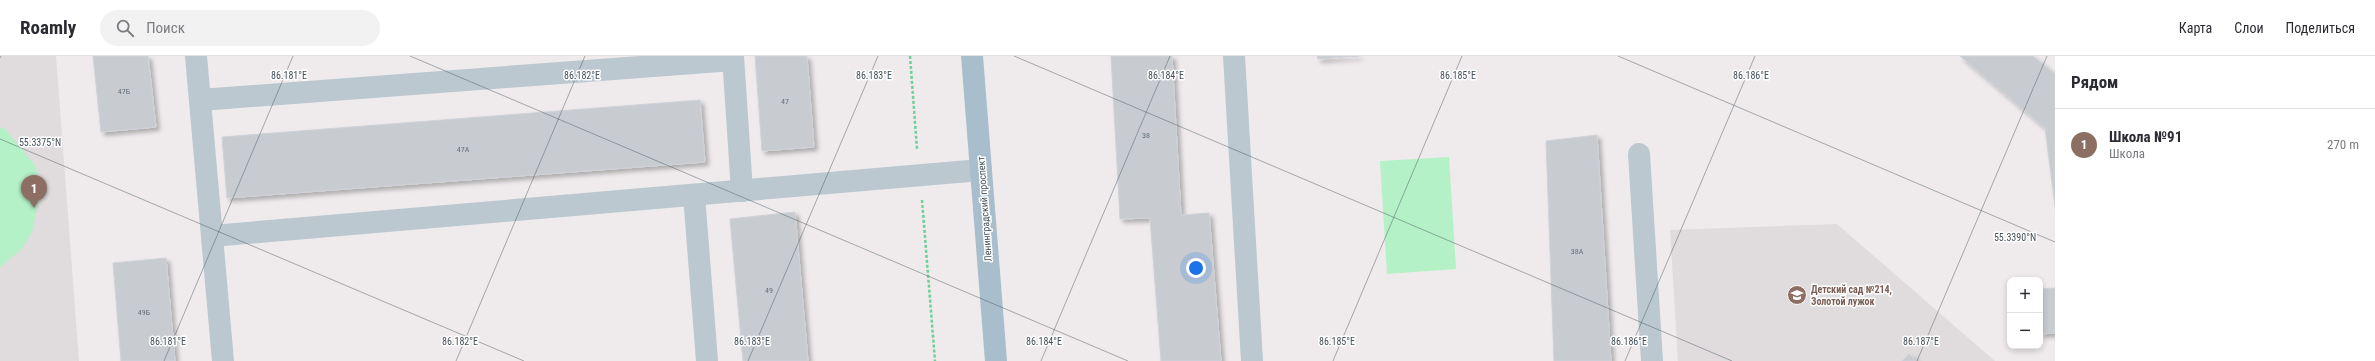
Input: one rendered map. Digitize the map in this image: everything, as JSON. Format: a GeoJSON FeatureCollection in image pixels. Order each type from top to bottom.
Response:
{"type":"FeatureCollection","features":[{"type":"Feature","properties":{"kind":"main road","name":"Ленинградский проспект"},"geometry":{"type":"LineString","coordinates":[[972,56],[996,361]]}},
{"type":"Feature","properties":{"kind":"lane"},"geometry":{"type":"LineString","coordinates":[[196,56],[223,361]]}},
{"type":"Feature","properties":{"kind":"lane"},"geometry":{"type":"LineString","coordinates":[[1234,56],[1252,361]]}},
{"type":"Feature","properties":{"kind":"lane"},"geometry":{"type":"LineString","coordinates":[[200,100],[733,58],[742,191]]}},
{"type":"Feature","properties":{"kind":"lane"},"geometry":{"type":"LineString","coordinates":[[1639,154],[1650,358]]}},
{"type":"Feature","properties":{"kind":"lane"},"geometry":{"type":"LineString","coordinates":[[212,236],[742,191],[919,174],[981,170]]}},
{"type":"Feature","properties":{"kind":"lane"},"geometry":{"type":"LineString","coordinates":[[694,195],[707,361]]}},
{"type":"Feature","properties":{"kind":"path"},"geometry":{"type":"LineString","coordinates":[[910,56],[935,361]]}},
{"type":"Feature","properties":{"kind":"shaded area"},"geometry":{"type":"Polygon","coordinates":[[[0,56],[56,56],[79,361],[0,361],[0,56]]]}},
{"type":"Feature","properties":{"kind":"shaded area","name":"Детский сад №214, Золотой лужок"},"geometry":{"type":"Polygon","coordinates":[[[1837,224],[1995,361],[1678,361],[1670,230],[1837,224]]]}},
{"type":"Feature","properties":{"kind":"green space"},"geometry":{"type":"Polygon","coordinates":[[[0,127],[6,130],[36,167],[41,190],[32,232],[22,249],[0,267],[0,127]]]}},
{"type":"Feature","properties":{"kind":"green space"},"geometry":{"type":"Polygon","coordinates":[[[1449,157],[1456,269],[1387,274],[1380,161],[1449,157]]]}},
{"type":"Feature","properties":{"kind":"building"},"geometry":{"type":"Polygon","coordinates":[[[93,56],[148,56],[156,127],[101,132],[93,56]]]}},
{"type":"Feature","properties":{"kind":"building"},"geometry":{"type":"Polygon","coordinates":[[[755,56],[807,56],[814,147],[762,151],[755,56]]]}},
{"type":"Feature","properties":{"kind":"building"},"geometry":{"type":"Polygon","coordinates":[[[1111,56],[1172,56],[1181,215],[1209,213],[1221,361],[1161,361],[1150,218],[1120,219],[1111,56]]]}},
{"type":"Feature","properties":{"kind":"building"},"geometry":{"type":"Polygon","coordinates":[[[1317,56],[1359,56],[1318,59],[1317,56]]]}},
{"type":"Feature","properties":{"kind":"building"},"geometry":{"type":"Polygon","coordinates":[[[1960,56],[2033,56],[2055,74],[2055,206],[2045,128],[1960,56]]]}},
{"type":"Feature","properties":{"kind":"building"},"geometry":{"type":"Polygon","coordinates":[[[700,100],[705,162],[227,198],[222,137],[700,100]]]}},
{"type":"Feature","properties":{"kind":"building"},"geometry":{"type":"Polygon","coordinates":[[[1597,135],[1611,361],[1554,361],[1546,141],[1597,135]]]}},
{"type":"Feature","properties":{"kind":"building"},"geometry":{"type":"Polygon","coordinates":[[[795,212],[808,361],[743,361],[730,219],[795,212]]]}},
{"type":"Feature","properties":{"kind":"building"},"geometry":{"type":"Polygon","coordinates":[[[166,258],[175,361],[121,361],[113,263],[166,258]]]}},
{"type":"Feature","properties":{"kind":"building"},"geometry":{"type":"Polygon","coordinates":[[[2055,288],[2055,333],[2043,334],[2043,289],[2055,288]]]}},
{"type":"Feature","properties":{"kind":"building"},"geometry":{"type":"Polygon","coordinates":[[[1909,354],[1917,361],[1902,361],[1909,354]]]}},
{"type":"Feature","properties":{"kind":"place","name":"Школа №91"},"geometry":{"type":"Point","coordinates":[34,208]}},
{"type":"Feature","properties":{"kind":"place","name":"Детский сад №214, Золотой лужок"},"geometry":{"type":"Point","coordinates":[1797,295]}}]}
